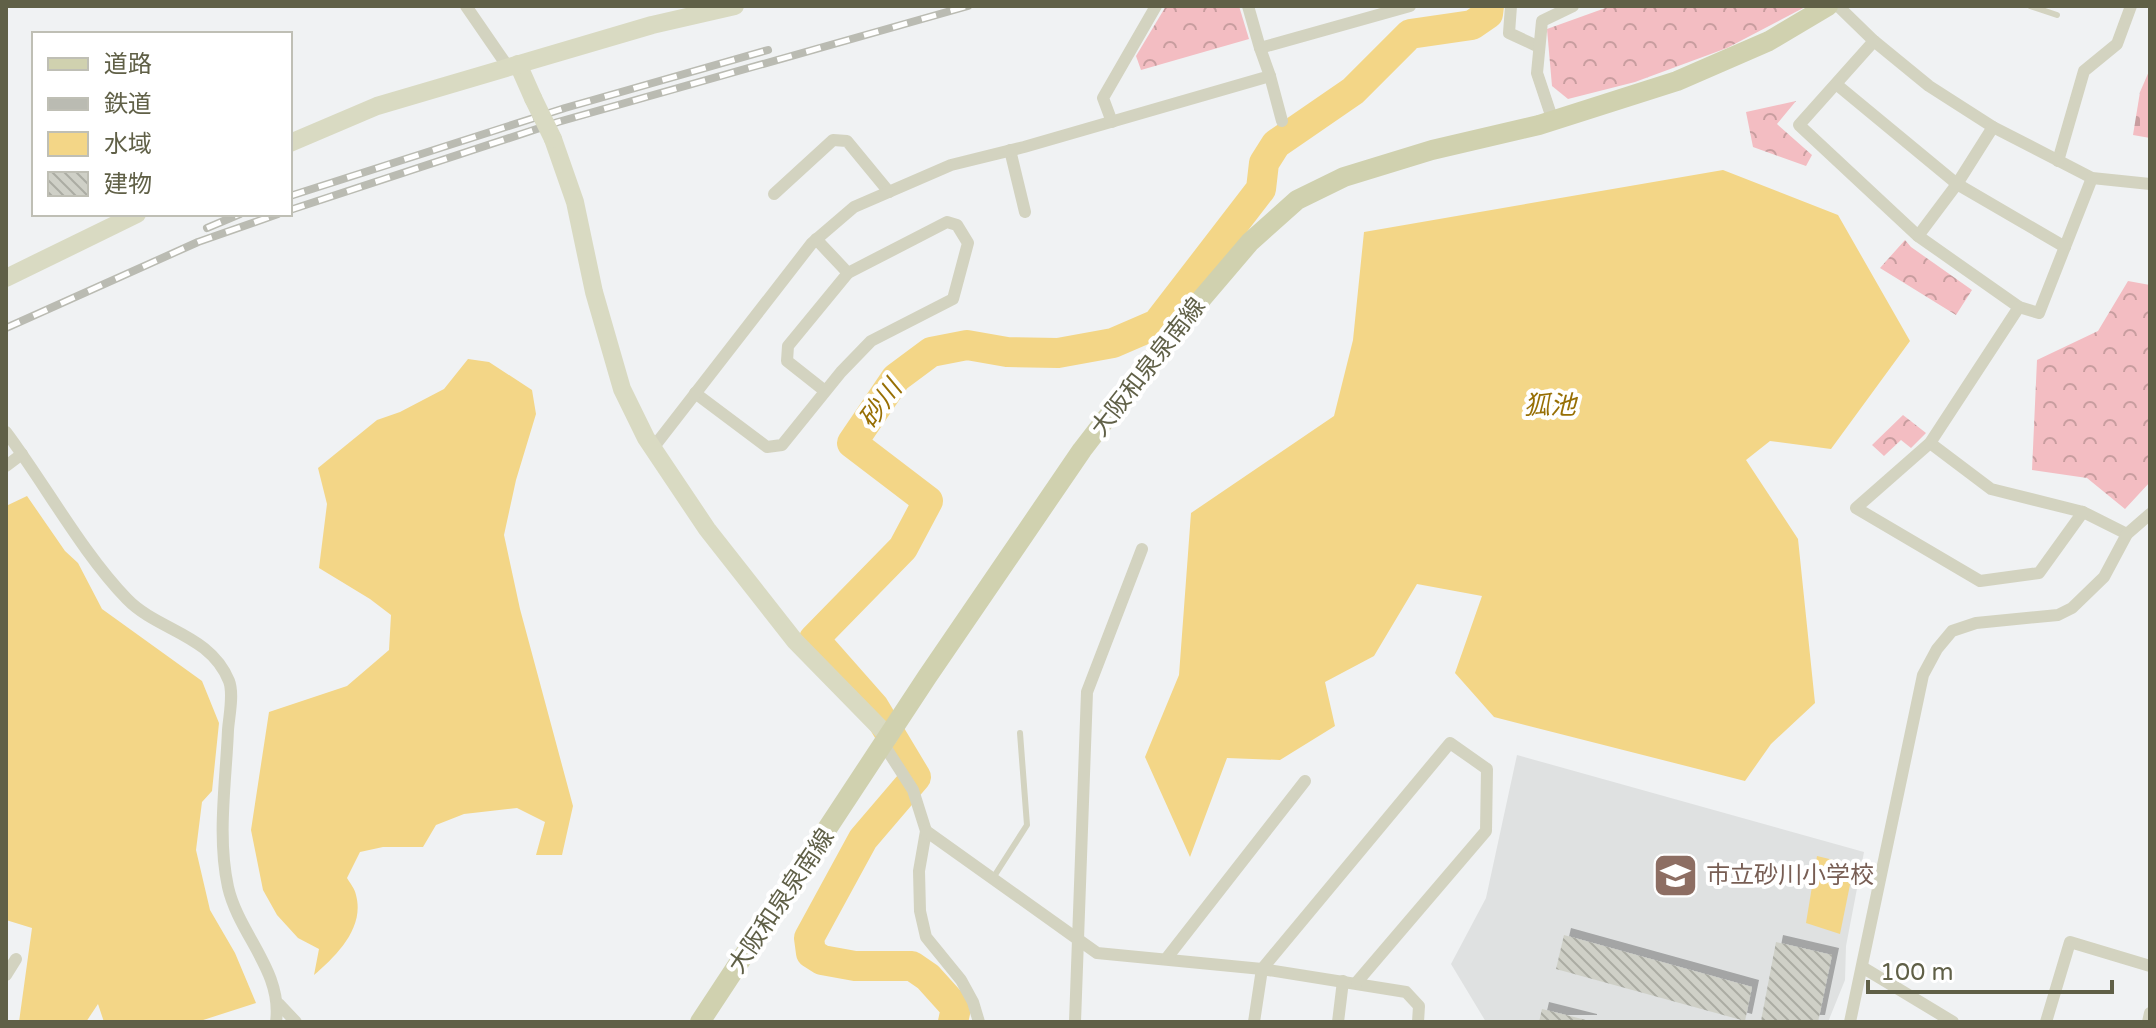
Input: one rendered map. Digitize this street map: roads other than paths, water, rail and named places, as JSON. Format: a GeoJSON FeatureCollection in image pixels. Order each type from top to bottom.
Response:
{"type":"FeatureCollection","features":[{"type":"Feature","properties":{"kind":"main road","name":"大阪和泉泉南線"},"geometry":{"type":"LineString","coordinates":[[700,1022],[1082,450],[1169,337],[1250,242],[1297,200],[1344,177],[1432,150],[1553,121],[1677,81],[1769,41],[1828,6]]}},
{"type":"Feature","properties":{"kind":"street"},"geometry":{"type":"LineString","coordinates":[[466,6],[513,66],[553,139],[575,202],[594,292],[622,389],[653,448],[707,529],[795,641],[887,741],[913,790],[926,831],[919,884],[920,911],[926,937],[961,980],[979,1022]]}},
{"type":"Feature","properties":{"kind":"street"},"geometry":{"type":"LineString","coordinates":[[292,142],[377,106],[652,25],[735,6]]}},
{"type":"Feature","properties":{"kind":"street"},"geometry":{"type":"LineString","coordinates":[[1112,122],[1103,98],[1156,6]]}},
{"type":"Feature","properties":{"kind":"street"},"geometry":{"type":"LineString","coordinates":[[1248,6],[1282,121]]}},
{"type":"Feature","properties":{"kind":"street"},"geometry":{"type":"LineString","coordinates":[[1260,48],[1410,6]]}},
{"type":"Feature","properties":{"kind":"street"},"geometry":{"type":"LineString","coordinates":[[1511,6],[1509,33],[1539,47]]}},
{"type":"Feature","properties":{"kind":"street"},"geometry":{"type":"LineString","coordinates":[[1553,121],[1537,73],[1542,21],[1573,6]]}},
{"type":"Feature","properties":{"kind":"street"},"geometry":{"type":"LineString","coordinates":[[1838,6],[1874,41],[1929,86],[1993,127],[2092,178],[2150,184]]}},
{"type":"Feature","properties":{"kind":"street"},"geometry":{"type":"LineString","coordinates":[[2058,161],[2084,71],[2117,44],[2131,6]]}},
{"type":"Feature","properties":{"kind":"street"},"geometry":{"type":"LineString","coordinates":[[1874,41],[1799,125],[1918,236],[2019,307],[2039,313],[2092,178]]}},
{"type":"Feature","properties":{"kind":"street"},"geometry":{"type":"LineString","coordinates":[[653,448],[816,239],[854,207],[951,165],[1270,76]]}},
{"type":"Feature","properties":{"kind":"street"},"geometry":{"type":"LineString","coordinates":[[1836,84],[1957,184],[2065,247]]}},
{"type":"Feature","properties":{"kind":"street"},"geometry":{"type":"LineString","coordinates":[[1918,236],[1957,184],[1993,127]]}},
{"type":"Feature","properties":{"kind":"street"},"geometry":{"type":"LineString","coordinates":[[774,194],[833,140],[847,141],[889,192]]}},
{"type":"Feature","properties":{"kind":"street"},"geometry":{"type":"LineString","coordinates":[[1010,150],[1025,212]]}},
{"type":"Feature","properties":{"kind":"street"},"geometry":{"type":"LineString","coordinates":[[6,278],[133,216]]}},
{"type":"Feature","properties":{"kind":"street"},"geometry":{"type":"LineString","coordinates":[[695,393],[767,447],[782,445],[825,391],[871,341],[953,299],[968,243],[957,225],[947,222],[848,273],[788,346],[787,361],[825,391]]}},
{"type":"Feature","properties":{"kind":"street"},"geometry":{"type":"LineString","coordinates":[[816,239],[848,273]]}},
{"type":"Feature","properties":{"kind":"street"},"geometry":{"type":"LineString","coordinates":[[2019,307],[1930,443],[1856,508],[1980,581],[2039,573],[2083,512]]}},
{"type":"Feature","properties":{"kind":"street"},"geometry":{"type":"LineString","coordinates":[[6,432],[89,552],[129,601],[213,653],[230,684],[223,854],[229,889],[238,916],[271,979],[279,1004],[296,1022]]}},
{"type":"Feature","properties":{"kind":"street"},"geometry":{"type":"LineString","coordinates":[[1930,443],[1991,489],[2083,512],[2127,534]]}},
{"type":"Feature","properties":{"kind":"street"},"geometry":{"type":"LineString","coordinates":[[6,466],[22,454]]}},
{"type":"Feature","properties":{"kind":"street"},"geometry":{"type":"LineString","coordinates":[[1850,1022],[1923,675],[1937,649],[1952,631],[1976,623],[2058,615],[2072,608],[2104,577],[2127,534],[2150,514]]}},
{"type":"Feature","properties":{"kind":"street"},"geometry":{"type":"LineString","coordinates":[[1075,1022],[1087,692],[1142,549]]}},
{"type":"Feature","properties":{"kind":"street"},"geometry":{"type":"LineString","coordinates":[[1254,1022],[1262,969],[1450,743],[1487,769],[1486,831],[1350,981],[1338,1022]]}},
{"type":"Feature","properties":{"kind":"street"},"geometry":{"type":"LineString","coordinates":[[1166,959],[1305,781]]}},
{"type":"Feature","properties":{"kind":"street"},"geometry":{"type":"LineString","coordinates":[[926,831],[1097,953],[1262,969],[1406,992],[1419,1006],[1418,1022]]}},
{"type":"Feature","properties":{"kind":"street"},"geometry":{"type":"LineString","coordinates":[[2046,1022],[2070,942],[2150,966]]}},
{"type":"Feature","properties":{"kind":"street"},"geometry":{"type":"LineString","coordinates":[[6,975],[16,959]]}},
{"type":"Feature","properties":{"kind":"street"},"geometry":{"type":"LineString","coordinates":[[1862,967],[1953,1022]]}},
{"type":"Feature","properties":{"kind":"street"},"geometry":{"type":"LineString","coordinates":[[276,1022],[279,1004]]}},
{"type":"Feature","properties":{"kind":"street"},"geometry":{"type":"LineString","coordinates":[[2148,1022],[2150,1013]]}},
{"type":"Feature","properties":{"kind":"lane"},"geometry":{"type":"LineString","coordinates":[[2030,6],[2057,15]]}},
{"type":"Feature","properties":{"kind":"lane"},"geometry":{"type":"LineString","coordinates":[[993,878],[1027,825],[1020,733]]}},
{"type":"Feature","properties":{"kind":"water","name":"狐池"},"geometry":{"type":"Polygon","coordinates":[[[1723,170],[1838,215],[1910,341],[1831,449],[1770,441],[1746,460],[1798,539],[1815,703],[1771,744],[1745,781],[1494,717],[1455,673],[1482,596],[1417,584],[1374,656],[1325,682],[1335,726],[1280,760],[1227,758],[1190,857],[1145,757],[1179,675],[1191,513],[1334,416],[1353,340],[1364,232],[1723,170]]]}},
{"type":"Feature","properties":{"kind":"water"},"geometry":{"type":"Polygon","coordinates":[[[468,359],[489,362],[532,390],[536,414],[516,480],[504,535],[520,609],[573,806],[562,855],[536,855],[545,822],[517,808],[464,814],[436,825],[423,847],[383,847],[360,852],[347,878],[358,907],[352,930],[339,950],[314,975],[319,949],[298,938],[277,915],[263,890],[251,830],[269,712],[347,686],[389,650],[391,615],[319,568],[327,504],[318,468],[377,420],[444,389],[468,359]]]}},
{"type":"Feature","properties":{"kind":"water"},"geometry":{"type":"Polygon","coordinates":[[[27,496],[65,551],[78,563],[102,609],[202,681],[219,723],[212,791],[202,802],[196,850],[210,910],[235,953],[256,1003],[197,1022],[104,1022],[98,1004],[86,1022],[19,1022],[32,928],[6,920],[6,506],[27,496]]]}},
{"type":"Feature","properties":{"kind":"water"},"geometry":{"type":"Polygon","coordinates":[[[1817,856],[1854,865],[1840,934],[1806,923],[1817,856]]]}},
{"type":"Feature","properties":{"kind":"waterway","name":"砂川"},"geometry":{"type":"LineString","coordinates":[[953,1022],[956,1008],[928,977],[912,966],[855,966],[822,960],[811,953],[809,938],[863,839],[916,777],[874,707],[814,639],[903,548],[928,501],[852,443],[896,378],[931,352],[967,345],[1007,352],[1058,353],[1113,343],[1157,324],[1261,189],[1264,163],[1276,144],[1353,91],[1410,34],[1472,25],[1488,14],[1489,6]]}},
{"type":"Feature","properties":{"kind":"railway"},"geometry":{"type":"LineString","coordinates":[[292,209],[558,122],[968,6]]}},
{"type":"Feature","properties":{"kind":"railway"},"geometry":{"type":"LineString","coordinates":[[292,195],[565,108],[768,50]]}},
{"type":"Feature","properties":{"kind":"railway"},"geometry":{"type":"LineString","coordinates":[[207,228],[235,216]]}},
{"type":"Feature","properties":{"kind":"railway"},"geometry":{"type":"LineString","coordinates":[[6,328],[198,242],[272,216]]}},
{"type":"Feature","properties":{"kind":"place","name":"市立砂川小学校"},"geometry":{"type":"Point","coordinates":[1675,875]}}]}
